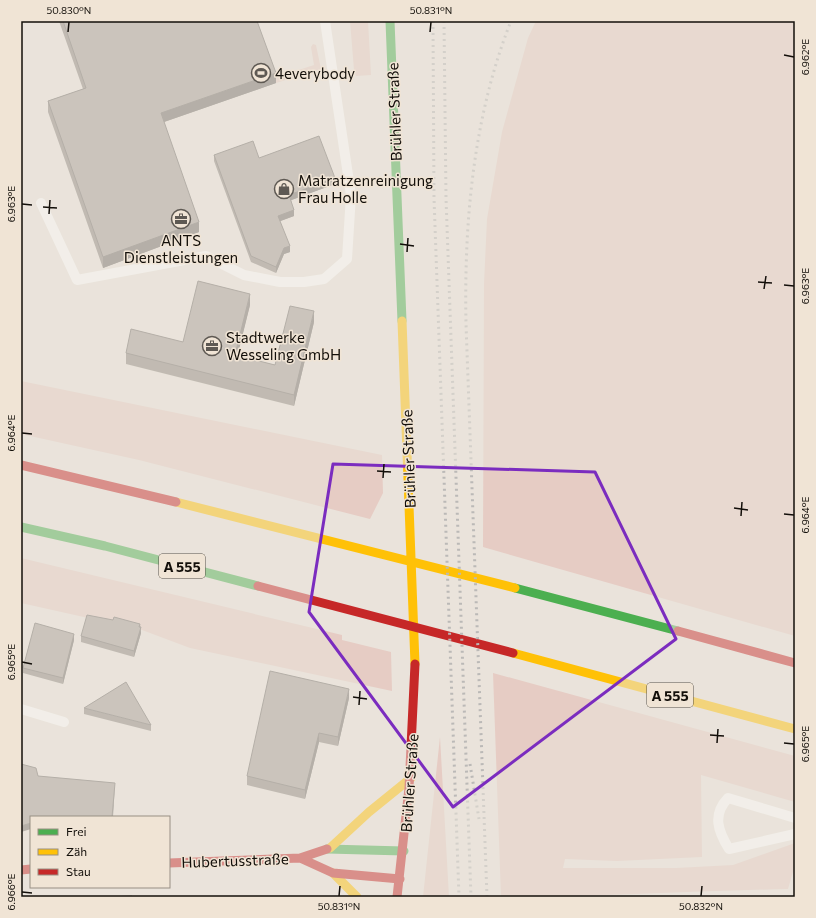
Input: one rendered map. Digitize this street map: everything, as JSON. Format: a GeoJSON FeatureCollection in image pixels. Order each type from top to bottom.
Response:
{"type":"FeatureCollection","features":[{"type":"Feature","properties":{"kind":"main road","name":"Brühler Straße"},"geometry":{"type":"LineString","coordinates":[[390,21],[415,671],[411,778],[404,851],[397,897]]}},
{"type":"Feature","properties":{"kind":"main road"},"geometry":{"type":"LineString","coordinates":[[21,465],[122,488],[340,545],[551,597],[795,663]]}},
{"type":"Feature","properties":{"kind":"main road","name":"A 555"},"geometry":{"type":"LineString","coordinates":[[21,527],[105,546],[545,661],[795,729]]}},
{"type":"Feature","properties":{"kind":"main road"},"geometry":{"type":"LineString","coordinates":[[330,848],[369,812],[411,778]]}},
{"type":"Feature","properties":{"kind":"main road","name":"Hubertusstraße"},"geometry":{"type":"LineString","coordinates":[[170,862],[300,858],[330,848],[404,851]]}},
{"type":"Feature","properties":{"kind":"main road","name":"Hubertusstraße"},"geometry":{"type":"LineString","coordinates":[[300,858],[333,873],[400,879]]}},
{"type":"Feature","properties":{"kind":"main road"},"geometry":{"type":"LineString","coordinates":[[333,873],[357,897]]}},
{"type":"Feature","properties":{"kind":"lane"},"geometry":{"type":"LineString","coordinates":[[41,203],[77,280],[206,256],[244,275],[280,282],[324,279],[346,259],[351,195],[325,21]]}},
{"type":"Feature","properties":{"kind":"lane"},"geometry":{"type":"LineString","coordinates":[[21,709],[64,722]]}},
{"type":"Feature","properties":{"kind":"lane"},"geometry":{"type":"LineString","coordinates":[[795,818],[728,798],[719,807],[718,822],[721,836],[729,849],[795,834]]}},
{"type":"Feature","properties":{"kind":"highlighted area"},"geometry":{"type":"Polygon","coordinates":[[[333,464],[595,472],[676,639],[453,807],[309,612],[333,464]]]}},
{"type":"Feature","properties":{"kind":"shaded area"},"geometry":{"type":"Polygon","coordinates":[[[350,21],[368,21],[371,75],[356,76],[354,70],[350,21]]]}},
{"type":"Feature","properties":{"kind":"shaded area"},"geometry":{"type":"Polygon","coordinates":[[[536,21],[795,21],[795,636],[483,547],[484,284],[487,219],[502,132],[528,38],[536,21]]]}},
{"type":"Feature","properties":{"kind":"shaded area"},"geometry":{"type":"Polygon","coordinates":[[[313,44],[316,45],[321,69],[276,83],[274,78],[314,65],[311,47],[313,44]]]}},
{"type":"Feature","properties":{"kind":"shaded area"},"geometry":{"type":"Polygon","coordinates":[[[21,381],[382,455],[383,493],[370,519],[139,460],[21,434],[21,381]]]}},
{"type":"Feature","properties":{"kind":"shaded area"},"geometry":{"type":"Polygon","coordinates":[[[21,558],[342,635],[342,640],[391,652],[392,691],[190,648],[142,630],[21,603],[21,558]]]}},
{"type":"Feature","properties":{"kind":"shaded area"},"geometry":{"type":"Polygon","coordinates":[[[493,673],[795,756],[795,802],[701,775],[702,857],[617,861],[565,859],[563,868],[676,868],[733,865],[795,843],[795,865],[788,889],[501,897],[493,673]]]}},
{"type":"Feature","properties":{"kind":"shaded area"},"geometry":{"type":"Polygon","coordinates":[[[440,737],[449,897],[423,897],[440,737]]]}},
{"type":"Feature","properties":{"kind":"building"},"geometry":{"type":"Polygon","coordinates":[[[63,21],[257,21],[276,73],[161,113],[199,222],[103,257],[48,101],[86,88],[63,21]]]}},
{"type":"Feature","properties":{"kind":"building"},"geometry":{"type":"Polygon","coordinates":[[[319,136],[335,178],[289,195],[294,210],[278,216],[290,246],[284,248],[276,267],[251,256],[214,155],[253,141],[259,158],[319,136]]]}},
{"type":"Feature","properties":{"kind":"building","name":"Stadtwerke Wesseling GmbH"},"geometry":{"type":"Polygon","coordinates":[[[198,281],[250,294],[235,355],[275,365],[290,306],[314,311],[294,395],[126,353],[131,329],[183,342],[198,281]]]}},
{"type":"Feature","properties":{"kind":"building"},"geometry":{"type":"Polygon","coordinates":[[[87,615],[113,620],[114,617],[140,624],[139,627],[141,627],[134,651],[81,636],[87,615]]]}},
{"type":"Feature","properties":{"kind":"building"},"geometry":{"type":"Polygon","coordinates":[[[35,623],[74,634],[63,678],[23,668],[35,623]]]}},
{"type":"Feature","properties":{"kind":"building"},"geometry":{"type":"Polygon","coordinates":[[[270,671],[349,689],[338,737],[319,733],[305,790],[247,776],[270,671]]]}},
{"type":"Feature","properties":{"kind":"building"},"geometry":{"type":"Polygon","coordinates":[[[126,682],[151,725],[84,708],[126,682]]]}},
{"type":"Feature","properties":{"kind":"building"},"geometry":{"type":"Polygon","coordinates":[[[21,764],[36,768],[38,776],[115,783],[112,816],[30,816],[30,823],[21,826],[21,764]]]}},
{"type":"Feature","properties":{"kind":"building"},"geometry":{"type":"Polygon","coordinates":[[[132,896],[132,897],[106,897],[132,896]]]}},
{"type":"Feature","properties":{"kind":"railway"},"geometry":{"type":"LineString","coordinates":[[433,21],[434,198],[459,897]]}},
{"type":"Feature","properties":{"kind":"railway"},"geometry":{"type":"LineString","coordinates":[[444,21],[446,198],[471,897]]}},
{"type":"Feature","properties":{"kind":"railway"},"geometry":{"type":"LineString","coordinates":[[487,897],[466,324],[467,247],[469,209],[480,132],[498,57],[511,21]]}},
{"type":"Feature","properties":{"kind":"railway"},"geometry":{"type":"LineString","coordinates":[[470,764],[479,819]]}},
{"type":"Feature","properties":{"kind":"traffic: fast"},"geometry":{"type":"LineString","coordinates":[[390,21],[402,321]]}},
{"type":"Feature","properties":{"kind":"traffic: fast"},"geometry":{"type":"LineString","coordinates":[[21,527],[105,546],[258,586]]}},
{"type":"Feature","properties":{"kind":"traffic: fast"},"geometry":{"type":"LineString","coordinates":[[515,588],[678,631]]}},
{"type":"Feature","properties":{"kind":"traffic: fast"},"geometry":{"type":"LineString","coordinates":[[327,849],[404,851]]}},
{"type":"Feature","properties":{"kind":"traffic: slow"},"geometry":{"type":"LineString","coordinates":[[402,321],[415,664]]}},
{"type":"Feature","properties":{"kind":"traffic: slow"},"geometry":{"type":"LineString","coordinates":[[176,502],[515,588]]}},
{"type":"Feature","properties":{"kind":"traffic: slow"},"geometry":{"type":"LineString","coordinates":[[513,653],[795,729]]}},
{"type":"Feature","properties":{"kind":"traffic: slow"},"geometry":{"type":"LineString","coordinates":[[330,848],[369,812],[411,778]]}},
{"type":"Feature","properties":{"kind":"traffic: slow"},"geometry":{"type":"LineString","coordinates":[[333,873],[357,897]]}},
{"type":"Feature","properties":{"kind":"traffic: jam"},"geometry":{"type":"LineString","coordinates":[[21,465],[176,502]]}},
{"type":"Feature","properties":{"kind":"traffic: jam"},"geometry":{"type":"LineString","coordinates":[[258,586],[513,653]]}},
{"type":"Feature","properties":{"kind":"traffic: jam"},"geometry":{"type":"LineString","coordinates":[[678,631],[795,663]]}},
{"type":"Feature","properties":{"kind":"traffic: jam"},"geometry":{"type":"LineString","coordinates":[[397,897],[409,788],[415,664]]}},
{"type":"Feature","properties":{"kind":"traffic: jam"},"geometry":{"type":"LineString","coordinates":[[170,863],[300,858],[327,849]]}},
{"type":"Feature","properties":{"kind":"traffic: jam"},"geometry":{"type":"LineString","coordinates":[[300,858],[333,873],[400,879]]}},
{"type":"Feature","properties":{"kind":"traffic: jam"},"geometry":{"type":"LineString","coordinates":[[21,870],[30,869]]}},
{"type":"Feature","properties":{"kind":"place","name":"4everybody"},"geometry":{"type":"Point","coordinates":[261,73]}},
{"type":"Feature","properties":{"kind":"place","name":"Matratzenreinigung Frau Holle"},"geometry":{"type":"Point","coordinates":[284,189]}},
{"type":"Feature","properties":{"kind":"place","name":"ANTS Dienstleistungen"},"geometry":{"type":"Point","coordinates":[181,219]}},
{"type":"Feature","properties":{"kind":"place","name":"Stadtwerke Wesseling GmbH"},"geometry":{"type":"Point","coordinates":[212,346]}}]}
